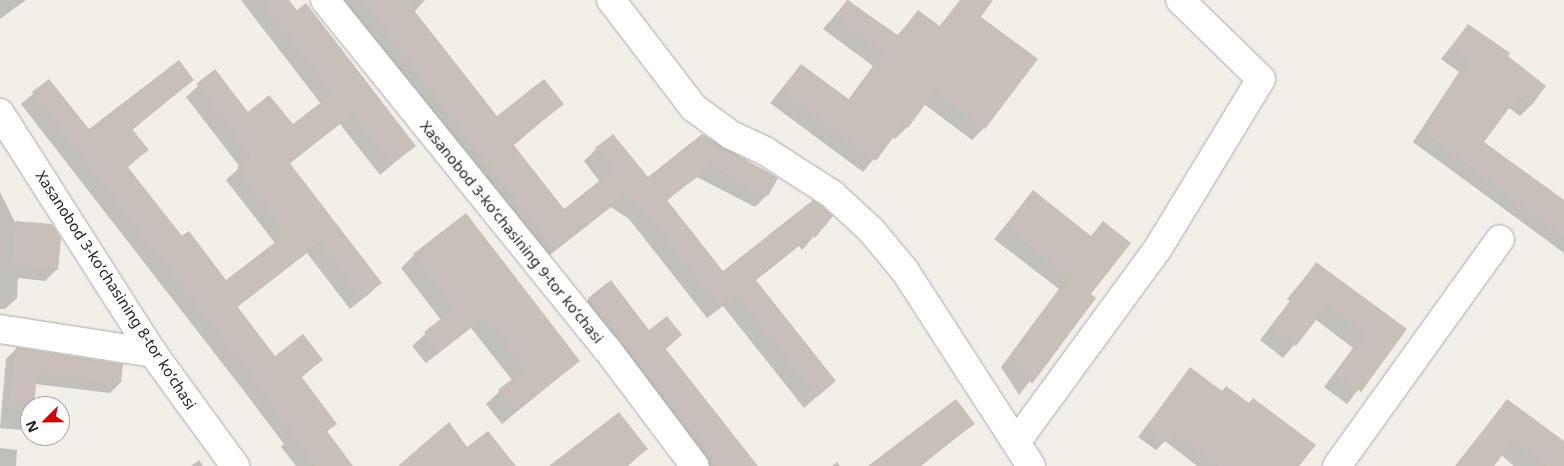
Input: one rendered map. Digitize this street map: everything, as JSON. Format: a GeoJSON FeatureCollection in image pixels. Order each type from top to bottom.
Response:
{"type":"FeatureCollection","features":[{"type":"Feature","properties":{"kind":"street","name":"Xasanobod 3-koʻchasining 9-tor koʻchasi"},"geometry":{"type":"LineString","coordinates":[[325,0],[607,349],[695,466]]}},
{"type":"Feature","properties":{"kind":"street"},"geometry":{"type":"LineString","coordinates":[[611,0],[694,108],[731,135],[764,152],[832,194],[871,230],[905,271],[1017,441],[1031,466]]}},
{"type":"Feature","properties":{"kind":"street"},"geometry":{"type":"LineString","coordinates":[[1017,441],[1157,250],[1261,78],[1180,0]]}},
{"type":"Feature","properties":{"kind":"street","name":"Xasanobod 3-koʻchasining 8-tor koʻchasi"},"geometry":{"type":"LineString","coordinates":[[0,113],[153,353],[235,466]]}},
{"type":"Feature","properties":{"kind":"street"},"geometry":{"type":"LineString","coordinates":[[1337,466],[1500,239]]}},
{"type":"Feature","properties":{"kind":"street"},"geometry":{"type":"LineString","coordinates":[[0,329],[153,353]]}},
{"type":"Feature","properties":{"kind":"building"},"geometry":{"type":"Polygon","coordinates":[[[261,0],[289,0],[297,10],[306,3],[416,146],[391,165],[352,114],[289,162],[382,283],[362,298],[319,242],[237,306],[275,356],[303,334],[323,360],[301,376],[337,424],[327,431],[353,466],[315,466],[251,375],[32,92],[49,79],[89,129],[179,60],[194,80],[132,129],[149,150],[127,166],[182,236],[189,231],[226,280],[287,233],[237,167],[251,156],[196,84],[215,69],[248,112],[269,95],[293,124],[333,93],[261,0]]]}},
{"type":"Feature","properties":{"kind":"building"},"geometry":{"type":"Polygon","coordinates":[[[363,0],[406,0],[497,116],[544,79],[564,104],[513,144],[564,209],[613,170],[595,148],[613,134],[648,177],[702,134],[778,178],[768,196],[710,165],[667,200],[723,271],[813,200],[822,206],[833,216],[815,238],[812,234],[755,279],[836,381],[817,397],[736,294],[720,307],[641,206],[625,195],[554,251],[363,0]]]}},
{"type":"Feature","properties":{"kind":"building"},"geometry":{"type":"Polygon","coordinates":[[[847,0],[899,36],[918,10],[941,27],[961,0],[993,0],[981,17],[1038,59],[985,129],[935,91],[908,128],[903,124],[876,161],[781,90],[801,64],[850,100],[884,54],[835,16],[847,0]]]}},
{"type":"Feature","properties":{"kind":"building"},"geometry":{"type":"Polygon","coordinates":[[[1468,24],[1510,53],[1508,56],[1546,86],[1531,106],[1518,96],[1484,142],[1564,200],[1564,237],[1423,131],[1469,61],[1451,48],[1468,24]]]}},
{"type":"Feature","properties":{"kind":"building"},"geometry":{"type":"Polygon","coordinates":[[[1033,190],[1091,236],[1103,221],[1131,243],[1091,294],[1096,298],[1032,384],[1013,355],[1070,277],[1005,226],[1033,190]]]}},
{"type":"Feature","properties":{"kind":"building"},"geometry":{"type":"Polygon","coordinates":[[[466,213],[580,361],[515,412],[498,390],[526,368],[485,316],[439,351],[424,332],[454,308],[413,254],[466,213]]]}},
{"type":"Feature","properties":{"kind":"building"},"geometry":{"type":"Polygon","coordinates":[[[16,221],[52,224],[61,238],[58,270],[12,265],[16,221]]]}},
{"type":"Feature","properties":{"kind":"building"},"geometry":{"type":"Polygon","coordinates":[[[1316,262],[1407,329],[1361,392],[1336,374],[1365,334],[1327,306],[1296,346],[1272,327],[1302,288],[1299,286],[1316,262]]]}},
{"type":"Feature","properties":{"kind":"building"},"geometry":{"type":"Polygon","coordinates":[[[611,280],[649,330],[667,316],[682,335],[665,348],[758,466],[720,466],[588,298],[611,280]]]}},
{"type":"Feature","properties":{"kind":"building"},"geometry":{"type":"Polygon","coordinates":[[[16,347],[123,364],[121,383],[37,374],[35,396],[20,396],[20,406],[9,406],[16,347]]]}},
{"type":"Feature","properties":{"kind":"building"},"geometry":{"type":"Polygon","coordinates":[[[1190,367],[1222,391],[1226,386],[1249,403],[1253,398],[1316,445],[1299,466],[1218,466],[1173,432],[1166,442],[1146,427],[1190,367]]]}},
{"type":"Feature","properties":{"kind":"building"},"geometry":{"type":"Polygon","coordinates":[[[956,399],[975,424],[919,466],[868,466],[956,399]]]}},
{"type":"Feature","properties":{"kind":"building"},"geometry":{"type":"Polygon","coordinates":[[[1507,399],[1564,441],[1564,466],[1546,466],[1513,441],[1494,466],[1457,466],[1507,399]]]}},
{"type":"Feature","properties":{"kind":"building"},"geometry":{"type":"Polygon","coordinates":[[[619,412],[648,449],[626,466],[549,466],[619,412]]]}},
{"type":"Feature","properties":{"kind":"building"},"geometry":{"type":"Polygon","coordinates":[[[449,422],[467,447],[488,431],[516,466],[398,466],[449,422]]]}}]}
